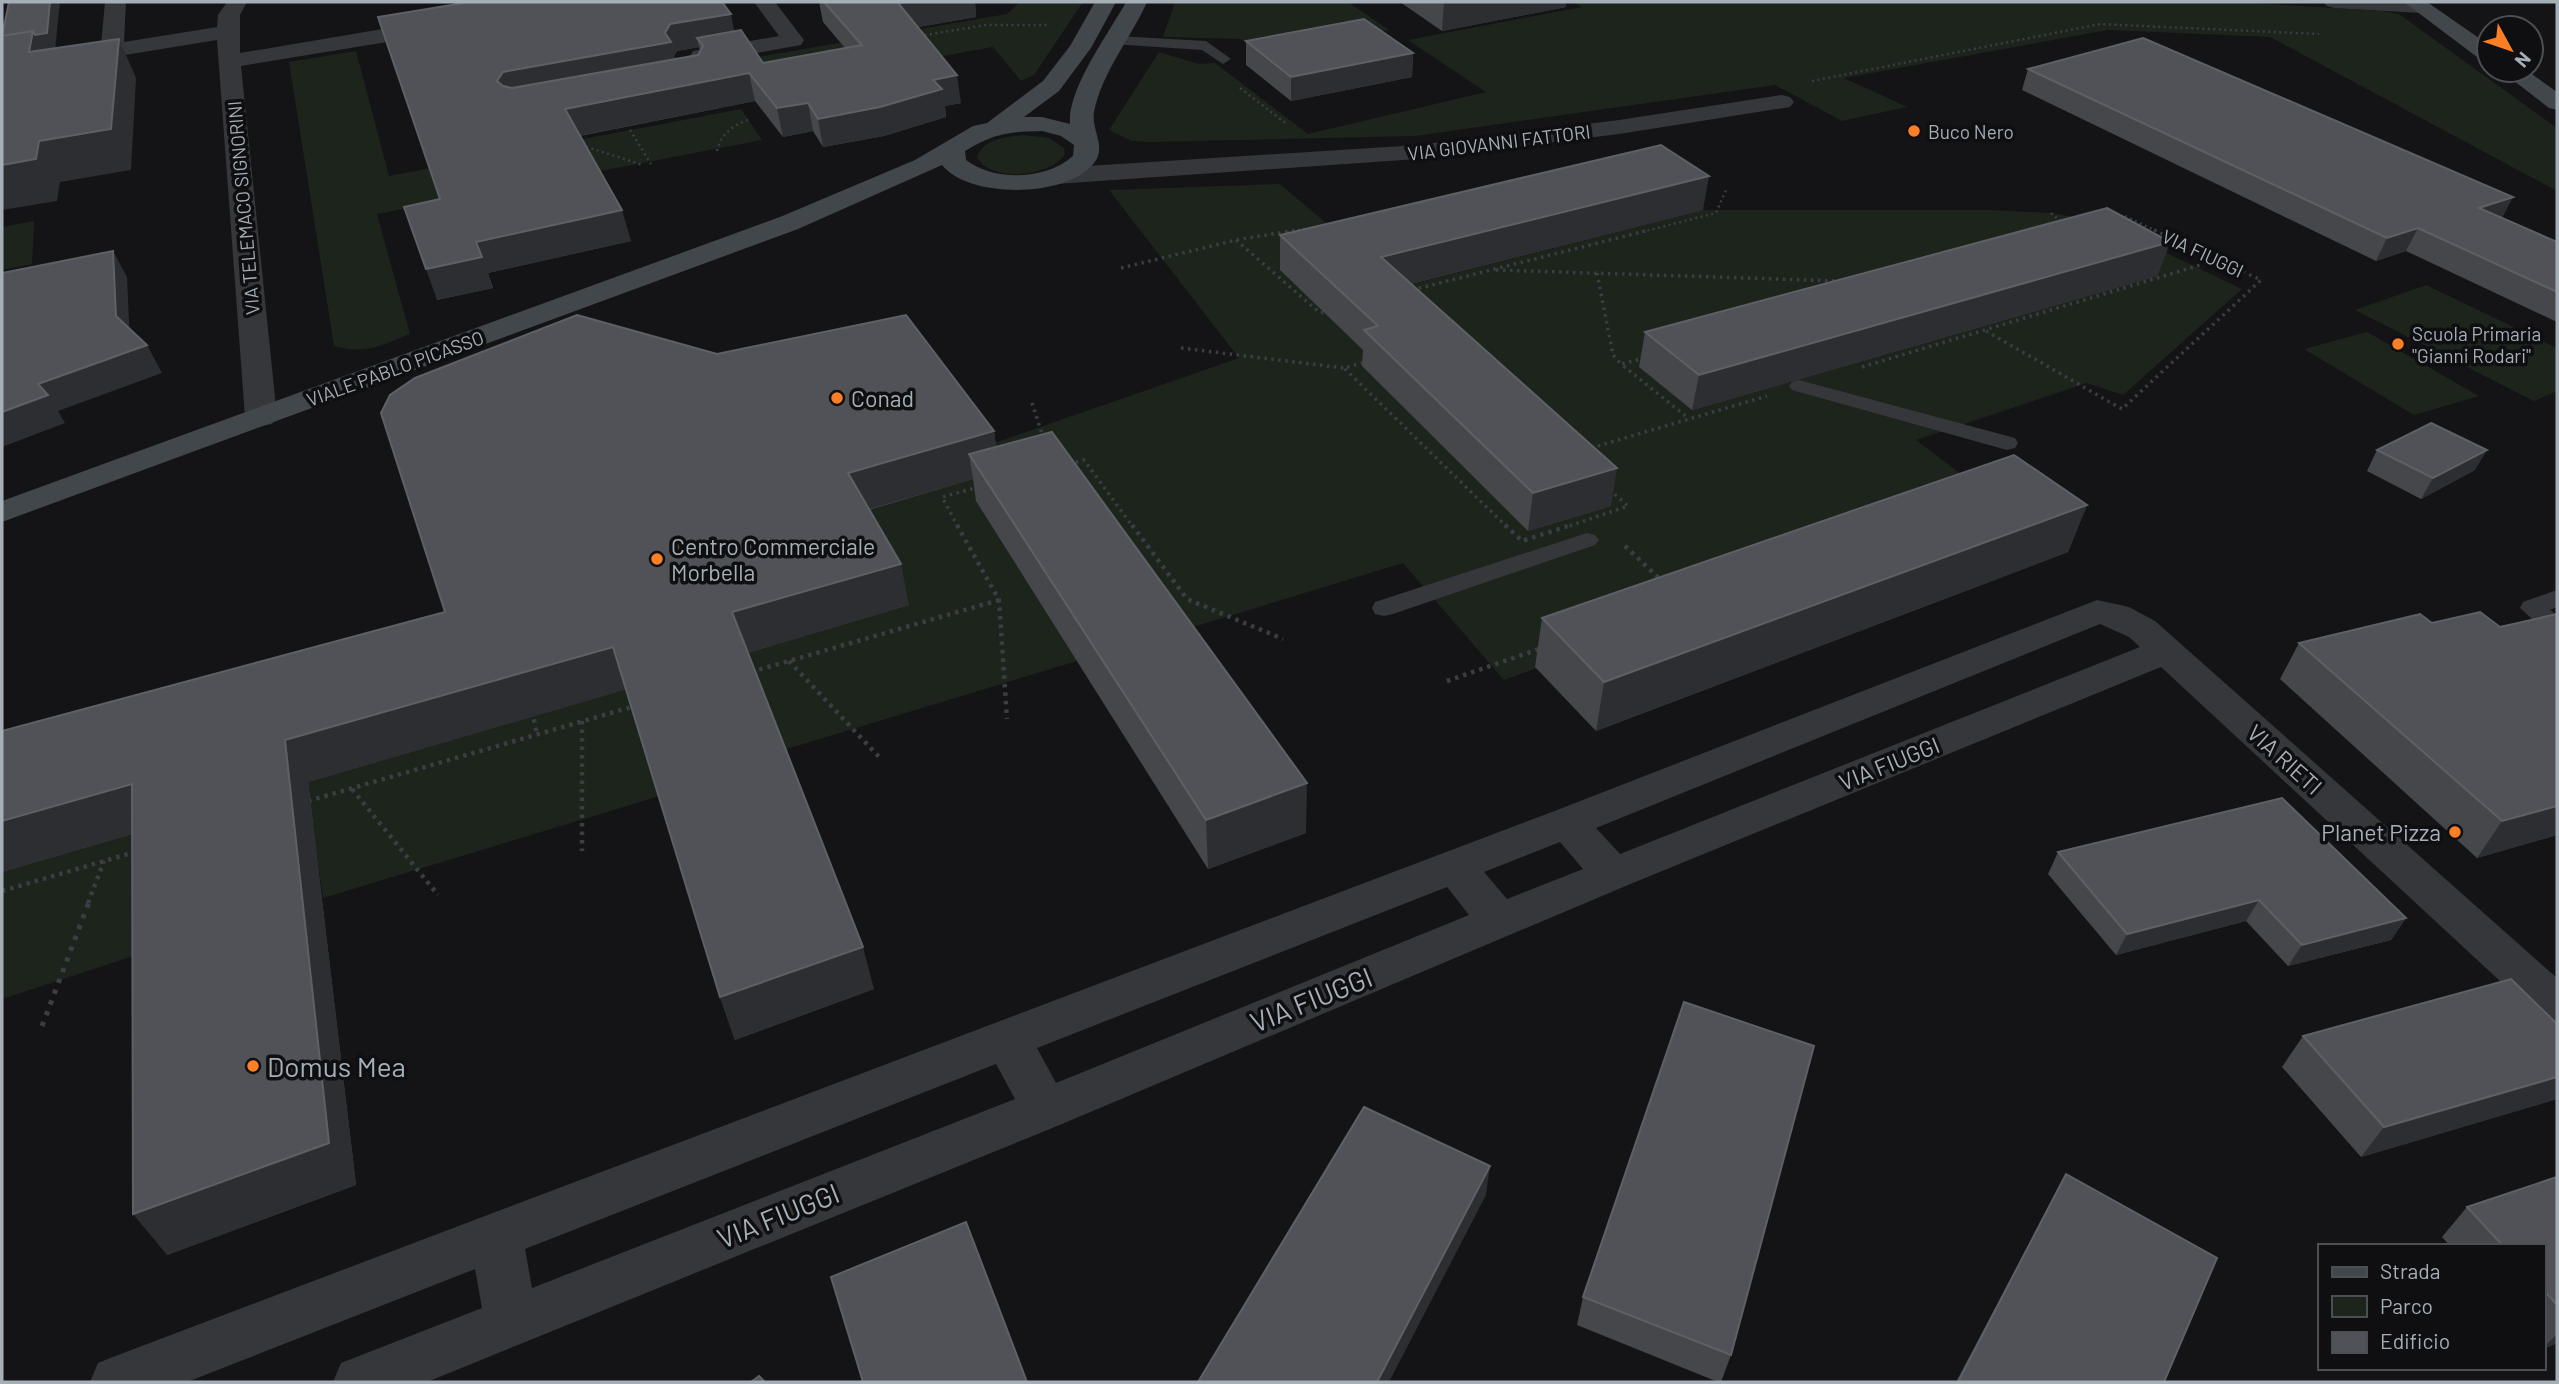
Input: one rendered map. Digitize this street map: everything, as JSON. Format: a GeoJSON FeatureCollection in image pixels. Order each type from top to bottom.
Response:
{"type":"FeatureCollection","features":[{"type":"Feature","properties":{"kind":"street"},"geometry":{"type":"LineString","coordinates":[[113,50],[115,2]]}},
{"type":"Feature","properties":{"kind":"street","name":"VIA TELEMACO SIGNORINI"},"geometry":{"type":"LineString","coordinates":[[237,2],[229,15],[227,32],[261,417]]}},
{"type":"Feature","properties":{"kind":"street"},"geometry":{"type":"LineString","coordinates":[[696,75],[685,59],[793,40],[764,2]]}},
{"type":"Feature","properties":{"kind":"street","name":"VIALE PABLO PICASSO"},"geometry":{"type":"LineString","coordinates":[[996,127],[1051,86],[1080,48],[1105,2]]}},
{"type":"Feature","properties":{"kind":"street"},"geometry":{"type":"LineString","coordinates":[[1086,146],[1082,116],[1089,94],[1138,2]]}},
{"type":"Feature","properties":{"kind":"street"},"geometry":{"type":"LineString","coordinates":[[2334,2],[2418,4],[2475,45]]}},
{"type":"Feature","properties":{"kind":"street"},"geometry":{"type":"LineString","coordinates":[[231,61],[456,23]]}},
{"type":"Feature","properties":{"kind":"street"},"geometry":{"type":"LineString","coordinates":[[2,68],[227,32]]}},
{"type":"Feature","properties":{"kind":"street"},"geometry":{"type":"LineString","coordinates":[[2531,84],[2557,103]]}},
{"type":"Feature","properties":{"kind":"street","name":"VIA GIOVANNI FATTORI"},"geometry":{"type":"LineString","coordinates":[[1056,176],[1418,152],[1782,102]]}},
{"type":"Feature","properties":{"kind":"street","name":"VIALE PABLO PICASSO"},"geometry":{"type":"LineString","coordinates":[[2,512],[789,223],[888,182],[973,134],[996,127],[1042,124],[1070,131],[1086,146],[1084,160],[1056,176],[1027,182],[987,180],[919,188],[789,223]]}},
{"type":"Feature","properties":{"kind":"street","name":"VIALE PABLO PICASSO"},"geometry":{"type":"LineString","coordinates":[[957,145],[953,151],[953,163],[964,173],[987,180]]}},
{"type":"Feature","properties":{"kind":"street","name":"VIA GIOVANNI FATTORI"},"geometry":{"type":"LineString","coordinates":[[1086,146],[1214,164]]}},
{"type":"Feature","properties":{"kind":"street","name":"VIA RIETI"},"geometry":{"type":"LineString","coordinates":[[1567,823],[2097,612],[2116,615],[2134,625],[2166,651],[2557,1006]]}},
{"type":"Feature","properties":{"kind":"street","name":"VIA FIUGGI"},"geometry":{"type":"LineString","coordinates":[[361,1382],[1045,1109],[1613,874],[2166,651]]}},
{"type":"Feature","properties":{"kind":"street"},"geometry":{"type":"LineString","coordinates":[[118,1382],[1567,823],[1613,874]]}},
{"type":"Feature","properties":{"kind":"street"},"geometry":{"type":"LineString","coordinates":[[1454,866],[1500,921]]}},
{"type":"Feature","properties":{"kind":"street"},"geometry":{"type":"LineString","coordinates":[[1007,1039],[1045,1109]]}},
{"type":"Feature","properties":{"kind":"street"},"geometry":{"type":"LineString","coordinates":[[496,1235],[511,1321]]}},
{"type":"Feature","properties":{"kind":"lane"},"geometry":{"type":"LineString","coordinates":[[1117,41],[1206,46],[1221,57]]}},
{"type":"Feature","properties":{"kind":"lane"},"geometry":{"type":"LineString","coordinates":[[1799,386],[2007,443]]}},
{"type":"Feature","properties":{"kind":"lane"},"geometry":{"type":"LineString","coordinates":[[1384,608],[1594,528]]}},
{"type":"Feature","properties":{"kind":"lane"},"geometry":{"type":"LineString","coordinates":[[2557,598],[2532,608],[2557,626]]}},
{"type":"Feature","properties":{"kind":"path"},"geometry":{"type":"LineString","coordinates":[[1801,83],[2100,24],[2328,34]]}},
{"type":"Feature","properties":{"kind":"path"},"geometry":{"type":"LineString","coordinates":[[918,36],[986,25],[1092,26]]}},
{"type":"Feature","properties":{"kind":"path"},"geometry":{"type":"LineString","coordinates":[[2147,26],[2155,32]]}},
{"type":"Feature","properties":{"kind":"path"},"geometry":{"type":"LineString","coordinates":[[793,40],[823,52],[850,47]]}},
{"type":"Feature","properties":{"kind":"path"},"geometry":{"type":"LineString","coordinates":[[1221,57],[1206,61],[1331,158]]}},
{"type":"Feature","properties":{"kind":"path"},"geometry":{"type":"LineString","coordinates":[[717,151],[718,141],[726,132],[748,120]]}},
{"type":"Feature","properties":{"kind":"path"},"geometry":{"type":"LineString","coordinates":[[630,130],[651,164]]}},
{"type":"Feature","properties":{"kind":"path"},"geometry":{"type":"LineString","coordinates":[[571,141],[643,165]]}},
{"type":"Feature","properties":{"kind":"path"},"geometry":{"type":"LineString","coordinates":[[1412,289],[1716,212],[1726,190]]}},
{"type":"Feature","properties":{"kind":"path"},"geometry":{"type":"LineString","coordinates":[[2051,213],[2072,231]]}},
{"type":"Feature","properties":{"kind":"path","name":"VIA FIUGGI"},"geometry":{"type":"LineString","coordinates":[[1985,330],[2122,409],[2261,280],[2125,216]]}},
{"type":"Feature","properties":{"kind":"path"},"geometry":{"type":"LineString","coordinates":[[1121,268],[1236,240],[1327,225]]}},
{"type":"Feature","properties":{"kind":"path"},"geometry":{"type":"LineString","coordinates":[[1236,240],[1320,313],[1333,310]]}},
{"type":"Feature","properties":{"kind":"path"},"geometry":{"type":"LineString","coordinates":[[1570,454],[2217,260]]}},
{"type":"Feature","properties":{"kind":"path"},"geometry":{"type":"LineString","coordinates":[[1490,270],[1841,281],[1850,286]]}},
{"type":"Feature","properties":{"kind":"path"},"geometry":{"type":"LineString","coordinates":[[1597,273],[1613,355],[1689,419]]}},
{"type":"Feature","properties":{"kind":"path"},"geometry":{"type":"LineString","coordinates":[[1400,340],[1410,349]]}},
{"type":"Feature","properties":{"kind":"path"},"geometry":{"type":"LineString","coordinates":[[1181,348],[1344,368],[1441,341],[1628,506],[1594,528],[1522,541],[1344,368]]}},
{"type":"Feature","properties":{"kind":"path"},"geometry":{"type":"LineString","coordinates":[[1621,364],[1647,357]]}},
{"type":"Feature","properties":{"kind":"path"},"geometry":{"type":"LineString","coordinates":[[1032,402],[1045,442]]}},
{"type":"Feature","properties":{"kind":"path"},"geometry":{"type":"LineString","coordinates":[[1063,465],[1084,460],[1187,599],[1283,639]]}},
{"type":"Feature","properties":{"kind":"path"},"geometry":{"type":"LineString","coordinates":[[991,484],[942,497],[999,600],[1007,719]]}},
{"type":"Feature","properties":{"kind":"path"},"geometry":{"type":"LineString","coordinates":[[1623,544],[1672,590]]}},
{"type":"Feature","properties":{"kind":"path"},"geometry":{"type":"LineString","coordinates":[[750,672],[999,600]]}},
{"type":"Feature","properties":{"kind":"path"},"geometry":{"type":"LineString","coordinates":[[1447,681],[1551,645]]}},
{"type":"Feature","properties":{"kind":"path"},"geometry":{"type":"LineString","coordinates":[[788,661],[880,758]]}},
{"type":"Feature","properties":{"kind":"path"},"geometry":{"type":"LineString","coordinates":[[300,804],[647,702]]}},
{"type":"Feature","properties":{"kind":"path"},"geometry":{"type":"LineString","coordinates":[[531,708],[537,734]]}},
{"type":"Feature","properties":{"kind":"path"},"geometry":{"type":"LineString","coordinates":[[582,721],[582,851]]}},
{"type":"Feature","properties":{"kind":"path"},"geometry":{"type":"LineString","coordinates":[[352,789],[438,895]]}},
{"type":"Feature","properties":{"kind":"path"},"geometry":{"type":"LineString","coordinates":[[2,891],[143,850]]}},
{"type":"Feature","properties":{"kind":"path"},"geometry":{"type":"LineString","coordinates":[[42,1026],[103,861]]}},
{"type":"Feature","properties":{"kind":"green space"},"geometry":{"type":"Polygon","coordinates":[[[1020,2],[1083,2],[1034,75],[1021,81],[993,47],[740,93],[717,64],[1007,14],[1020,2]]]}},
{"type":"Feature","properties":{"kind":"green space"},"geometry":{"type":"Polygon","coordinates":[[[1175,2],[1348,2],[1389,30],[1259,53],[1241,39],[1163,37],[1175,2]]]}},
{"type":"Feature","properties":{"kind":"green space"},"geometry":{"type":"Polygon","coordinates":[[[1574,2],[2238,2],[2399,14],[2475,69],[2475,84],[2496,84],[2557,128],[2557,191],[2270,37],[2108,30],[1844,78],[1907,107],[1842,121],[1775,85],[1415,136],[1151,142],[1132,141],[1109,130],[1159,52],[1199,64],[1215,63],[1308,134],[1486,92],[1408,40],[1582,7],[1574,2]]]}},
{"type":"Feature","properties":{"kind":"green space"},"geometry":{"type":"Polygon","coordinates":[[[356,51],[389,176],[741,109],[762,140],[377,214],[410,334],[373,348],[345,349],[334,346],[289,62],[356,51]]]}},
{"type":"Feature","properties":{"kind":"green space"},"geometry":{"type":"Polygon","coordinates":[[[1023,135],[1049,138],[1064,148],[1065,154],[1047,168],[1021,174],[994,171],[977,157],[984,146],[990,143],[1023,135]]]}},
{"type":"Feature","properties":{"kind":"green space"},"geometry":{"type":"Polygon","coordinates":[[[1280,184],[1359,251],[1319,308],[1703,210],[1989,210],[2051,213],[2102,222],[2242,289],[2123,395],[2087,383],[1916,440],[1998,502],[1504,680],[1403,563],[1167,635],[977,501],[1077,661],[780,751],[660,796],[323,898],[315,843],[161,947],[2,999],[2,872],[908,605],[856,513],[999,471],[983,447],[1239,358],[1109,190],[1280,184]]]}},
{"type":"Feature","properties":{"kind":"green space"},"geometry":{"type":"Polygon","coordinates":[[[34,221],[32,264],[2,270],[2,227],[34,221]]]}},
{"type":"Feature","properties":{"kind":"green space"},"geometry":{"type":"Polygon","coordinates":[[[2426,285],[2557,348],[2557,391],[2534,401],[2355,310],[2426,285]]]}},
{"type":"Feature","properties":{"kind":"green space"},"geometry":{"type":"Polygon","coordinates":[[[2367,332],[2479,396],[2414,415],[2304,349],[2367,332]]]}},
{"type":"Feature","properties":{"kind":"building"},"geometry":{"type":"Polygon","coordinates":[[[9,2],[50,2],[47,33],[35,35],[33,31],[2,36],[9,2]]]}},
{"type":"Feature","properties":{"kind":"building"},"geometry":{"type":"Polygon","coordinates":[[[470,2],[722,2],[731,14],[670,24],[665,33],[671,42],[503,72],[497,81],[512,88],[698,55],[703,46],[697,38],[741,30],[763,63],[862,45],[824,2],[908,2],[898,3],[957,75],[933,80],[942,89],[880,107],[818,119],[808,103],[777,108],[749,73],[565,109],[622,210],[476,242],[482,257],[426,269],[404,207],[440,199],[378,17],[470,2]]]}},
{"type":"Feature","properties":{"kind":"building"},"geometry":{"type":"Polygon","coordinates":[[[1364,19],[1413,53],[1291,77],[1246,41],[1364,19]]]}},
{"type":"Feature","properties":{"kind":"building"},"geometry":{"type":"Polygon","coordinates":[[[33,31],[29,52],[119,39],[111,129],[39,141],[36,159],[2,165],[2,36],[33,31]]]}},
{"type":"Feature","properties":{"kind":"building"},"geometry":{"type":"Polygon","coordinates":[[[2143,38],[2513,197],[2479,208],[2557,242],[2557,292],[2418,228],[2387,238],[2028,69],[2143,38]]]}},
{"type":"Feature","properties":{"kind":"building"},"geometry":{"type":"Polygon","coordinates":[[[1661,145],[1709,176],[1381,257],[1617,468],[1533,493],[1364,330],[1378,326],[1280,235],[1661,145]]]}},
{"type":"Feature","properties":{"kind":"building"},"geometry":{"type":"Polygon","coordinates":[[[2107,208],[2170,242],[1699,375],[1645,332],[2107,208]]]}},
{"type":"Feature","properties":{"kind":"building"},"geometry":{"type":"Polygon","coordinates":[[[113,251],[116,316],[147,345],[38,384],[48,395],[2,412],[2,273],[113,251]]]}},
{"type":"Feature","properties":{"kind":"building"},"geometry":{"type":"Polygon","coordinates":[[[577,315],[717,354],[906,315],[994,431],[848,473],[901,564],[732,612],[863,947],[720,997],[613,647],[285,740],[329,1143],[133,1214],[132,784],[2,821],[2,731],[445,612],[381,413],[390,395],[415,378],[577,315]]]}},
{"type":"Feature","properties":{"kind":"building"},"geometry":{"type":"Polygon","coordinates":[[[2431,423],[2487,450],[2433,478],[2377,450],[2431,423]]]}},
{"type":"Feature","properties":{"kind":"building"},"geometry":{"type":"Polygon","coordinates":[[[1052,432],[1307,783],[1206,820],[969,454],[1052,432]]]}},
{"type":"Feature","properties":{"kind":"building"},"geometry":{"type":"Polygon","coordinates":[[[2014,455],[2087,505],[1604,682],[1542,618],[2014,455]]]}},
{"type":"Feature","properties":{"kind":"building"},"geometry":{"type":"Polygon","coordinates":[[[2480,612],[2500,627],[2557,614],[2557,806],[2502,821],[2299,643],[2420,614],[2432,623],[2480,612]]]}},
{"type":"Feature","properties":{"kind":"building"},"geometry":{"type":"Polygon","coordinates":[[[2282,798],[2406,918],[2302,945],[2259,900],[2127,934],[2058,852],[2282,798]]]}},
{"type":"Feature","properties":{"kind":"building"},"geometry":{"type":"Polygon","coordinates":[[[2511,979],[2557,1024],[2557,1077],[2384,1127],[2303,1036],[2511,979]]]}},
{"type":"Feature","properties":{"kind":"building"},"geometry":{"type":"Polygon","coordinates":[[[1684,1002],[1814,1046],[1731,1355],[1583,1297],[1684,1002]]]}},
{"type":"Feature","properties":{"kind":"building"},"geometry":{"type":"Polygon","coordinates":[[[1364,1107],[1490,1166],[1377,1382],[1198,1382],[1364,1107]]]}},
{"type":"Feature","properties":{"kind":"building"},"geometry":{"type":"Polygon","coordinates":[[[2066,1174],[2217,1258],[2164,1382],[1958,1382],[2066,1174]]]}},
{"type":"Feature","properties":{"kind":"building"},"geometry":{"type":"Polygon","coordinates":[[[2557,1177],[2557,1305],[2545,1291],[2545,1244],[2501,1244],[2467,1207],[2557,1177]]]}},
{"type":"Feature","properties":{"kind":"building"},"geometry":{"type":"Polygon","coordinates":[[[966,1222],[1027,1382],[863,1382],[831,1277],[966,1222]]]}},
{"type":"Feature","properties":{"kind":"building"},"geometry":{"type":"Polygon","coordinates":[[[759,1376],[765,1382],[751,1382],[759,1376]]]}},
{"type":"Feature","properties":{"kind":"place","name":"Buco Nero"},"geometry":{"type":"Point","coordinates":[1914,131]}},
{"type":"Feature","properties":{"kind":"place","name":"Scuola Primaria \"Gianni Rodari\""},"geometry":{"type":"Point","coordinates":[2398,344]}},
{"type":"Feature","properties":{"kind":"place","name":"Conad"},"geometry":{"type":"Point","coordinates":[837,398]}},
{"type":"Feature","properties":{"kind":"place","name":"Centro Commerciale Morbella"},"geometry":{"type":"Point","coordinates":[657,559]}},
{"type":"Feature","properties":{"kind":"place","name":"Planet Pizza"},"geometry":{"type":"Point","coordinates":[2455,832]}},
{"type":"Feature","properties":{"kind":"place","name":"Domus Mea"},"geometry":{"type":"Point","coordinates":[253,1066]}}]}
